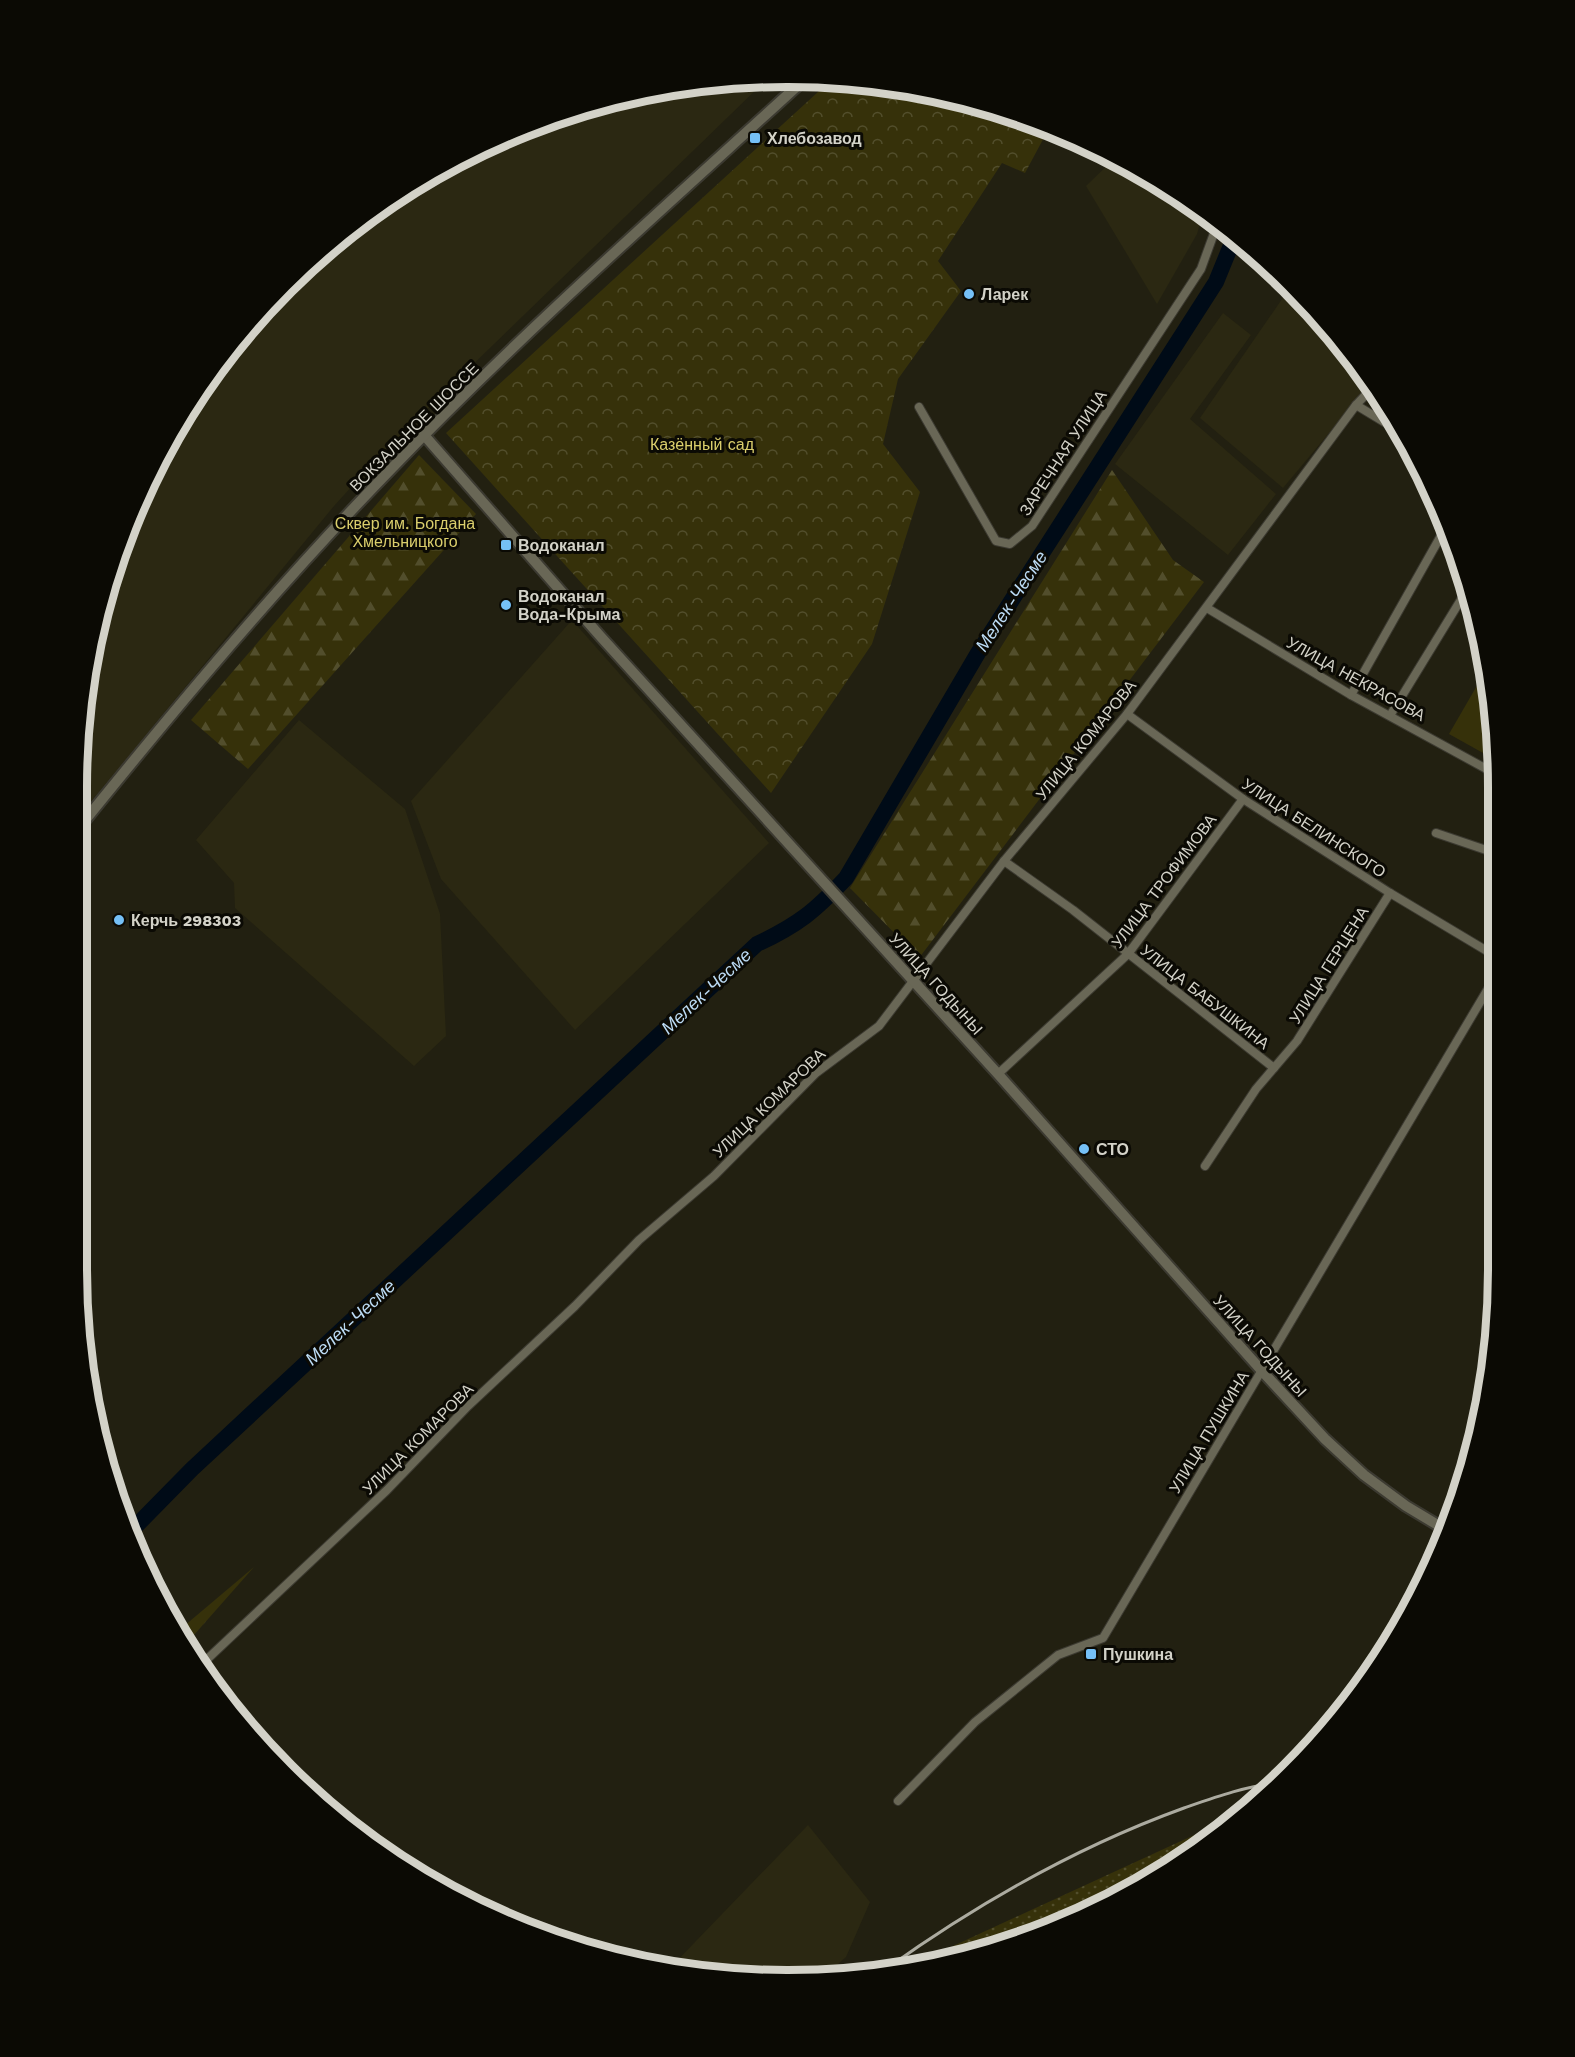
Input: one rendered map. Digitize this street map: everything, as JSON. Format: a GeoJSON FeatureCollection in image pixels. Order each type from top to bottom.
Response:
{"type":"FeatureCollection","features":[{"type":"Feature","properties":{"kind":"main road","name":"ВОКЗАЛЬНОЕ ШОССЕ"},"geometry":{"type":"LineString","coordinates":[[87,818],[241,632],[424,435],[575,288],[796,87]]}},
{"type":"Feature","properties":{"kind":"main road","name":"УЛИЦА ГОДЫНЫ"},"geometry":{"type":"LineString","coordinates":[[424,435],[431,446],[841,903],[998,1074],[1325,1439],[1364,1475],[1406,1506],[1439,1526]]}},
{"type":"Feature","properties":{"kind":"street","name":"ЗАРЕЧНАЯ УЛИЦА"},"geometry":{"type":"LineString","coordinates":[[919,407],[996,541],[1010,544],[1032,526],[1195,278],[1206,260],[1215,233]]}},
{"type":"Feature","properties":{"kind":"street","name":"УЛИЦА КОМАРОВА"},"geometry":{"type":"LineString","coordinates":[[206,1660],[387,1490],[468,1406],[575,1306],[639,1240],[714,1176],[816,1073],[879,1026],[1004,861],[1127,714],[1356,405],[1367,394]]}},
{"type":"Feature","properties":{"kind":"street"},"geometry":{"type":"LineString","coordinates":[[1356,405],[1385,423]]}},
{"type":"Feature","properties":{"kind":"street"},"geometry":{"type":"LineString","coordinates":[[1351,695],[1441,535]]}},
{"type":"Feature","properties":{"kind":"street"},"geometry":{"type":"LineString","coordinates":[[1391,714],[1462,598]]}},
{"type":"Feature","properties":{"kind":"street","name":"УЛИЦА НЕКРАСОВА"},"geometry":{"type":"LineString","coordinates":[[1207,608],[1351,695],[1391,714],[1488,769]]}},
{"type":"Feature","properties":{"kind":"street","name":"УЛИЦА БЕЛИНСКОГО"},"geometry":{"type":"LineString","coordinates":[[1127,714],[1243,799],[1390,893],[1488,952]]}},
{"type":"Feature","properties":{"kind":"street","name":"УЛИЦА ТРОФИМОВА"},"geometry":{"type":"LineString","coordinates":[[998,1074],[1128,954],[1243,799]]}},
{"type":"Feature","properties":{"kind":"street"},"geometry":{"type":"LineString","coordinates":[[1436,833],[1488,851]]}},
{"type":"Feature","properties":{"kind":"street","name":"УЛИЦА БАБУШКИНА"},"geometry":{"type":"LineString","coordinates":[[1004,861],[1073,910],[1274,1068]]}},
{"type":"Feature","properties":{"kind":"street","name":"УЛИЦА ГЕРЦЕНА"},"geometry":{"type":"LineString","coordinates":[[1205,1166],[1256,1089],[1297,1041],[1390,893]]}},
{"type":"Feature","properties":{"kind":"street","name":"УЛИЦА ПУШКИНА"},"geometry":{"type":"LineString","coordinates":[[898,1801],[975,1722],[1058,1655],[1103,1638],[1488,989]]}},
{"type":"Feature","properties":{"kind":"shaded area"},"geometry":{"type":"Polygon","coordinates":[[[758,88],[384,451],[334,506],[87,807],[88,742],[100,651],[124,562],[140,519],[181,437],[205,398],[232,361],[292,292],[361,232],[398,205],[437,181],[519,140],[562,124],[651,100],[758,88]]]}},
{"type":"Feature","properties":{"kind":"shaded area"},"geometry":{"type":"Polygon","coordinates":[[[1108,165],[1177,205],[1200,222],[1197,234],[1157,304],[1086,186],[1108,165]]]}},
{"type":"Feature","properties":{"kind":"shaded area"},"geometry":{"type":"Polygon","coordinates":[[[1285,294],[1343,361],[1365,391],[1283,488],[1200,418],[1285,294]]]}},
{"type":"Feature","properties":{"kind":"shaded area"},"geometry":{"type":"Polygon","coordinates":[[[1223,313],[1251,335],[1190,419],[1276,494],[1228,555],[1115,464],[1223,313]]]}},
{"type":"Feature","properties":{"kind":"shaded area"},"geometry":{"type":"Polygon","coordinates":[[[572,620],[769,843],[575,1030],[441,879],[411,801],[572,620]]]}},
{"type":"Feature","properties":{"kind":"shaded area"},"geometry":{"type":"Polygon","coordinates":[[[299,720],[405,809],[440,914],[446,1036],[414,1066],[235,908],[234,883],[196,840],[299,720]]]}},
{"type":"Feature","properties":{"kind":"shaded area"},"geometry":{"type":"Polygon","coordinates":[[[808,1825],[870,1902],[846,1957],[832,1969],[742,1969],[677,1961],[808,1825]]]}},
{"type":"Feature","properties":{"kind":"green space","name":"Казённый сад"},"geometry":{"type":"Polygon","coordinates":[[[823,88],[924,100],[1013,124],[1045,136],[1025,173],[1002,163],[938,261],[961,291],[898,379],[883,444],[920,492],[872,644],[771,793],[446,433],[823,88]]]}},
{"type":"Feature","properties":{"kind":"green space","name":"Сквер им. Богдана Хмельницкого"},"geometry":{"type":"Polygon","coordinates":[[[419,455],[476,514],[248,769],[191,720],[419,455]]]}},
{"type":"Feature","properties":{"kind":"green space"},"geometry":{"type":"Polygon","coordinates":[[[1112,470],[1173,560],[1204,582],[919,958],[850,888],[1112,470]]]}},
{"type":"Feature","properties":{"kind":"green space"},"geometry":{"type":"Polygon","coordinates":[[[1480,681],[1487,755],[1449,734],[1480,681]]]}},
{"type":"Feature","properties":{"kind":"green space"},"geometry":{"type":"Polygon","coordinates":[[[254,1567],[192,1637],[184,1626],[254,1567]]]}},
{"type":"Feature","properties":{"kind":"green space"},"geometry":{"type":"Polygon","coordinates":[[[1207,1830],[1138,1876],[1056,1917],[1013,1933],[951,1951],[953,1946],[1207,1830]]]}},
{"type":"Feature","properties":{"kind":"waterway","name":"Мелек-Чесме"},"geometry":{"type":"LineString","coordinates":[[136,1526],[192,1469],[757,944],[805,916],[825,900],[846,878],[978,653],[1216,282],[1231,246]]}},
{"type":"Feature","properties":{"kind":"railway"},"geometry":{"type":"LineString","coordinates":[[897,1961],[956,1922],[1030,1878],[1106,1840],[1206,1800],[1260,1786]]}},
{"type":"Feature","properties":{"kind":"place","name":"Хлебозавод"},"geometry":{"type":"Point","coordinates":[755,138]}},
{"type":"Feature","properties":{"kind":"place","name":"Ларек"},"geometry":{"type":"Point","coordinates":[969,294]}},
{"type":"Feature","properties":{"kind":"place","name":"Водоканал"},"geometry":{"type":"Point","coordinates":[506,545]}},
{"type":"Feature","properties":{"kind":"place","name":"Водоканал Вода-Крыма"},"geometry":{"type":"Point","coordinates":[506,605]}},
{"type":"Feature","properties":{"kind":"place","name":"Керчь 298303"},"geometry":{"type":"Point","coordinates":[119,920]}},
{"type":"Feature","properties":{"kind":"place","name":"СТО"},"geometry":{"type":"Point","coordinates":[1084,1149]}},
{"type":"Feature","properties":{"kind":"place","name":"Пушкина"},"geometry":{"type":"Point","coordinates":[1091,1654]}}]}
